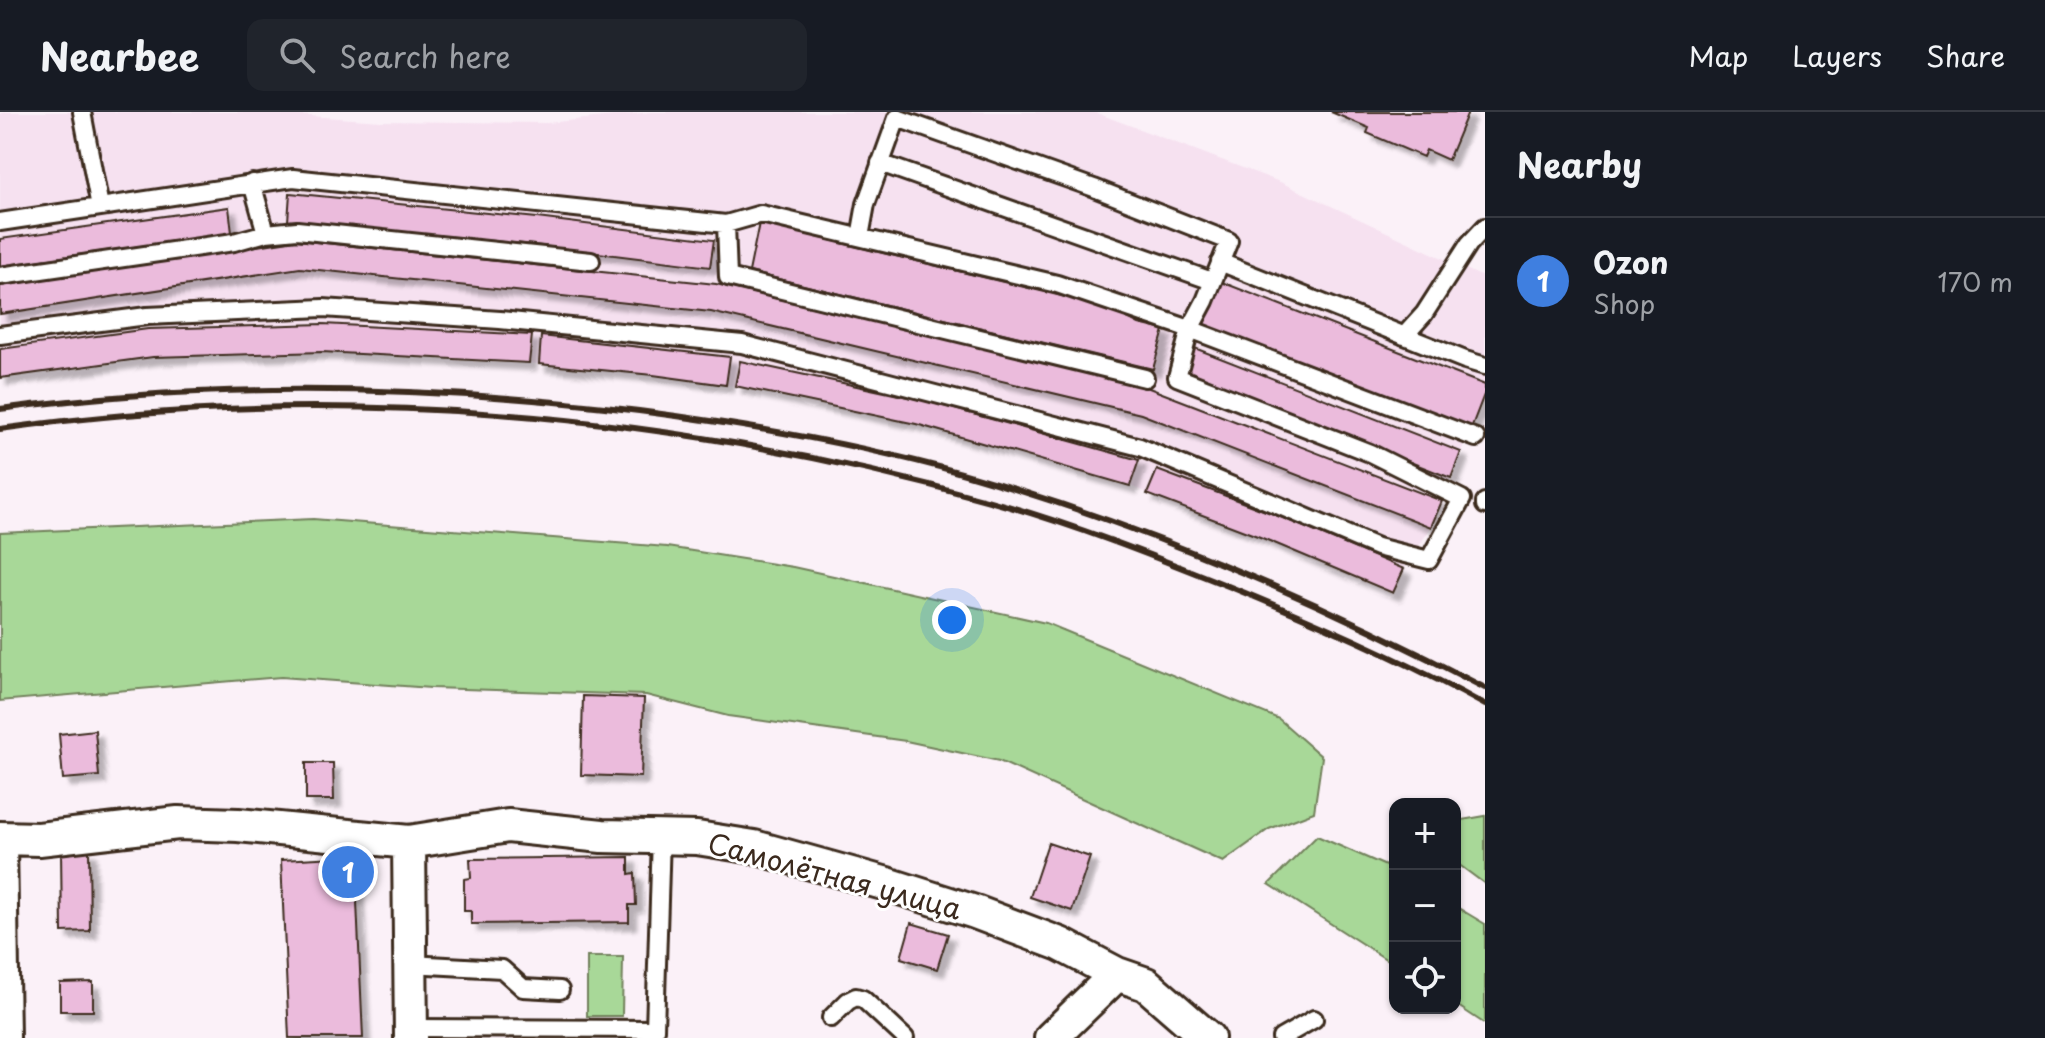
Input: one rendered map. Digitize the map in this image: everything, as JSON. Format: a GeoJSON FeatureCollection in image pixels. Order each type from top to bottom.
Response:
{"type":"FeatureCollection","features":[{"type":"Feature","properties":{"kind":"street","name":"Самолётная улица"},"geometry":{"type":"LineString","coordinates":[[0,840],[39,839],[178,823],[238,825],[409,842],[508,826],[602,836],[697,838],[754,847],[887,884],[1060,944],[1117,974],[1146,984],[1208,1038]]}},
{"type":"Feature","properties":{"kind":"street"},"geometry":{"type":"LineString","coordinates":[[0,840],[3,1038]]}},
{"type":"Feature","properties":{"kind":"street"},"geometry":{"type":"LineString","coordinates":[[409,842],[411,1033]]}},
{"type":"Feature","properties":{"kind":"street"},"geometry":{"type":"LineString","coordinates":[[1051,1038],[1117,974]]}},
{"type":"Feature","properties":{"kind":"lane"},"geometry":{"type":"LineString","coordinates":[[82,112],[100,207]]}},
{"type":"Feature","properties":{"kind":"lane"},"geometry":{"type":"LineString","coordinates":[[0,335],[147,316],[323,308],[500,320],[742,344],[1140,447],[1394,554],[1429,560],[1462,499],[1370,453],[1177,377],[1190,329],[1229,241],[1094,188],[897,118],[866,204],[860,237]]}},
{"type":"Feature","properties":{"kind":"lane"},"geometry":{"type":"LineString","coordinates":[[880,163],[1212,281]]}},
{"type":"Feature","properties":{"kind":"lane"},"geometry":{"type":"LineString","coordinates":[[0,222],[293,178],[726,224],[761,214],[1057,284],[1190,329],[1476,438]]}},
{"type":"Feature","properties":{"kind":"lane"},"geometry":{"type":"LineString","coordinates":[[252,183],[266,233]]}},
{"type":"Feature","properties":{"kind":"lane"},"geometry":{"type":"LineString","coordinates":[[726,224],[728,277],[1145,378]]}},
{"type":"Feature","properties":{"kind":"lane"},"geometry":{"type":"LineString","coordinates":[[1404,336],[1424,314],[1469,244],[1485,227]]}},
{"type":"Feature","properties":{"kind":"lane"},"geometry":{"type":"LineString","coordinates":[[0,276],[297,230],[591,261]]}},
{"type":"Feature","properties":{"kind":"lane"},"geometry":{"type":"LineString","coordinates":[[1220,262],[1485,366]]}},
{"type":"Feature","properties":{"kind":"lane"},"geometry":{"type":"LineString","coordinates":[[411,1033],[655,1029],[661,836]]}},
{"type":"Feature","properties":{"kind":"lane"},"geometry":{"type":"LineString","coordinates":[[410,964],[502,969],[523,988],[560,990]]}},
{"type":"Feature","properties":{"kind":"lane"},"geometry":{"type":"LineString","coordinates":[[831,1018],[856,997],[863,999],[905,1038]]}},
{"type":"Feature","properties":{"kind":"lane"},"geometry":{"type":"LineString","coordinates":[[1281,1038],[1314,1019]]}},
{"type":"Feature","properties":{"kind":"shaded area"},"geometry":{"type":"Polygon","coordinates":[[[254,112],[381,121],[547,123],[651,112],[1094,112],[1280,182],[1485,278],[1485,392],[1431,527],[1404,569],[1260,537],[1130,486],[916,424],[735,386],[497,360],[322,352],[153,357],[0,378],[0,114],[254,112]]]}},
{"type":"Feature","properties":{"kind":"green space"},"geometry":{"type":"Polygon","coordinates":[[[313,519],[667,547],[793,567],[1046,623],[1279,719],[1322,757],[1314,812],[1269,829],[1223,862],[999,761],[906,741],[728,716],[646,695],[431,688],[281,677],[0,701],[0,533],[313,519]]]}},
{"type":"Feature","properties":{"kind":"green space"},"geometry":{"type":"Polygon","coordinates":[[[1485,816],[1485,884],[1461,866],[1461,820],[1485,816]]]}},
{"type":"Feature","properties":{"kind":"green space"},"geometry":{"type":"Polygon","coordinates":[[[1317,836],[1389,867],[1389,961],[1269,884],[1317,836]]]}},
{"type":"Feature","properties":{"kind":"green space"},"geometry":{"type":"Polygon","coordinates":[[[1461,910],[1485,924],[1485,1024],[1461,1008],[1461,910]]]}},
{"type":"Feature","properties":{"kind":"green space"},"geometry":{"type":"Polygon","coordinates":[[[587,957],[623,957],[622,1016],[587,1016],[587,957]]]}},
{"type":"Feature","properties":{"kind":"building"},"geometry":{"type":"Polygon","coordinates":[[[1331,112],[1468,112],[1448,160],[1426,150],[1423,157],[1367,133],[1369,128],[1331,112]]]}},
{"type":"Feature","properties":{"kind":"building"},"geometry":{"type":"Polygon","coordinates":[[[290,193],[714,240],[710,267],[534,245],[288,221],[290,193]]]}},
{"type":"Feature","properties":{"kind":"building"},"geometry":{"type":"Polygon","coordinates":[[[229,207],[232,233],[0,266],[0,239],[229,207]]]}},
{"type":"Feature","properties":{"kind":"building"},"geometry":{"type":"Polygon","coordinates":[[[759,223],[1107,307],[1139,324],[1164,330],[1153,369],[749,272],[759,223]]]}},
{"type":"Feature","properties":{"kind":"building"},"geometry":{"type":"Polygon","coordinates":[[[296,240],[716,284],[1149,388],[1442,501],[1431,527],[1141,414],[711,312],[300,268],[0,314],[0,286],[296,240]]]}},
{"type":"Feature","properties":{"kind":"building"},"geometry":{"type":"Polygon","coordinates":[[[1219,281],[1485,385],[1470,431],[1201,326],[1219,281]]]}},
{"type":"Feature","properties":{"kind":"building"},"geometry":{"type":"Polygon","coordinates":[[[323,324],[532,335],[529,363],[322,352],[153,357],[0,378],[0,349],[148,329],[323,324]]]}},
{"type":"Feature","properties":{"kind":"building"},"geometry":{"type":"Polygon","coordinates":[[[541,336],[730,357],[726,385],[539,364],[541,336]]]}},
{"type":"Feature","properties":{"kind":"building"},"geometry":{"type":"Polygon","coordinates":[[[1192,347],[1461,452],[1451,478],[1182,373],[1192,347]]]}},
{"type":"Feature","properties":{"kind":"building"},"geometry":{"type":"Polygon","coordinates":[[[740,361],[922,400],[1139,460],[1130,486],[916,424],[735,386],[740,361]]]}},
{"type":"Feature","properties":{"kind":"building"},"geometry":{"type":"Polygon","coordinates":[[[1157,470],[1271,513],[1404,569],[1393,593],[1147,494],[1157,470]]]}},
{"type":"Feature","properties":{"kind":"building"},"geometry":{"type":"Polygon","coordinates":[[[583,696],[644,698],[641,777],[581,775],[583,696]]]}},
{"type":"Feature","properties":{"kind":"building"},"geometry":{"type":"Polygon","coordinates":[[[95,730],[99,776],[63,779],[59,734],[95,730]]]}},
{"type":"Feature","properties":{"kind":"building"},"geometry":{"type":"Polygon","coordinates":[[[306,763],[333,763],[334,800],[306,800],[306,763]]]}},
{"type":"Feature","properties":{"kind":"building"},"geometry":{"type":"Polygon","coordinates":[[[1048,843],[1090,857],[1072,911],[1030,897],[1048,843]]]}},
{"type":"Feature","properties":{"kind":"building"},"geometry":{"type":"Polygon","coordinates":[[[61,850],[89,850],[90,931],[62,932],[61,850]]]}},
{"type":"Feature","properties":{"kind":"building"},"geometry":{"type":"Polygon","coordinates":[[[355,856],[363,1038],[289,1038],[281,860],[355,856]]]}},
{"type":"Feature","properties":{"kind":"building"},"geometry":{"type":"Polygon","coordinates":[[[629,857],[629,874],[635,873],[636,905],[629,905],[629,922],[471,924],[471,911],[464,911],[464,879],[471,878],[470,859],[629,857]]]}},
{"type":"Feature","properties":{"kind":"building"},"geometry":{"type":"Polygon","coordinates":[[[911,923],[948,934],[937,969],[901,958],[911,923]]]}},
{"type":"Feature","properties":{"kind":"building"},"geometry":{"type":"Polygon","coordinates":[[[93,982],[93,1011],[60,1011],[60,983],[93,982]]]}},
{"type":"Feature","properties":{"kind":"railway"},"geometry":{"type":"LineString","coordinates":[[0,409],[80,400],[240,390],[399,392],[559,402],[803,436],[965,474],[1164,541],[1360,625],[1485,688]]}},
{"type":"Feature","properties":{"kind":"railway"},"geometry":{"type":"LineString","coordinates":[[0,429],[123,415],[247,408],[372,408],[496,414],[620,426],[744,445],[866,470],[986,500],[1080,530],[1265,601],[1424,673],[1485,705]]}},
{"type":"Feature","properties":{"kind":"place","name":"Ozon"},"geometry":{"type":"Point","coordinates":[348,872]}}]}
